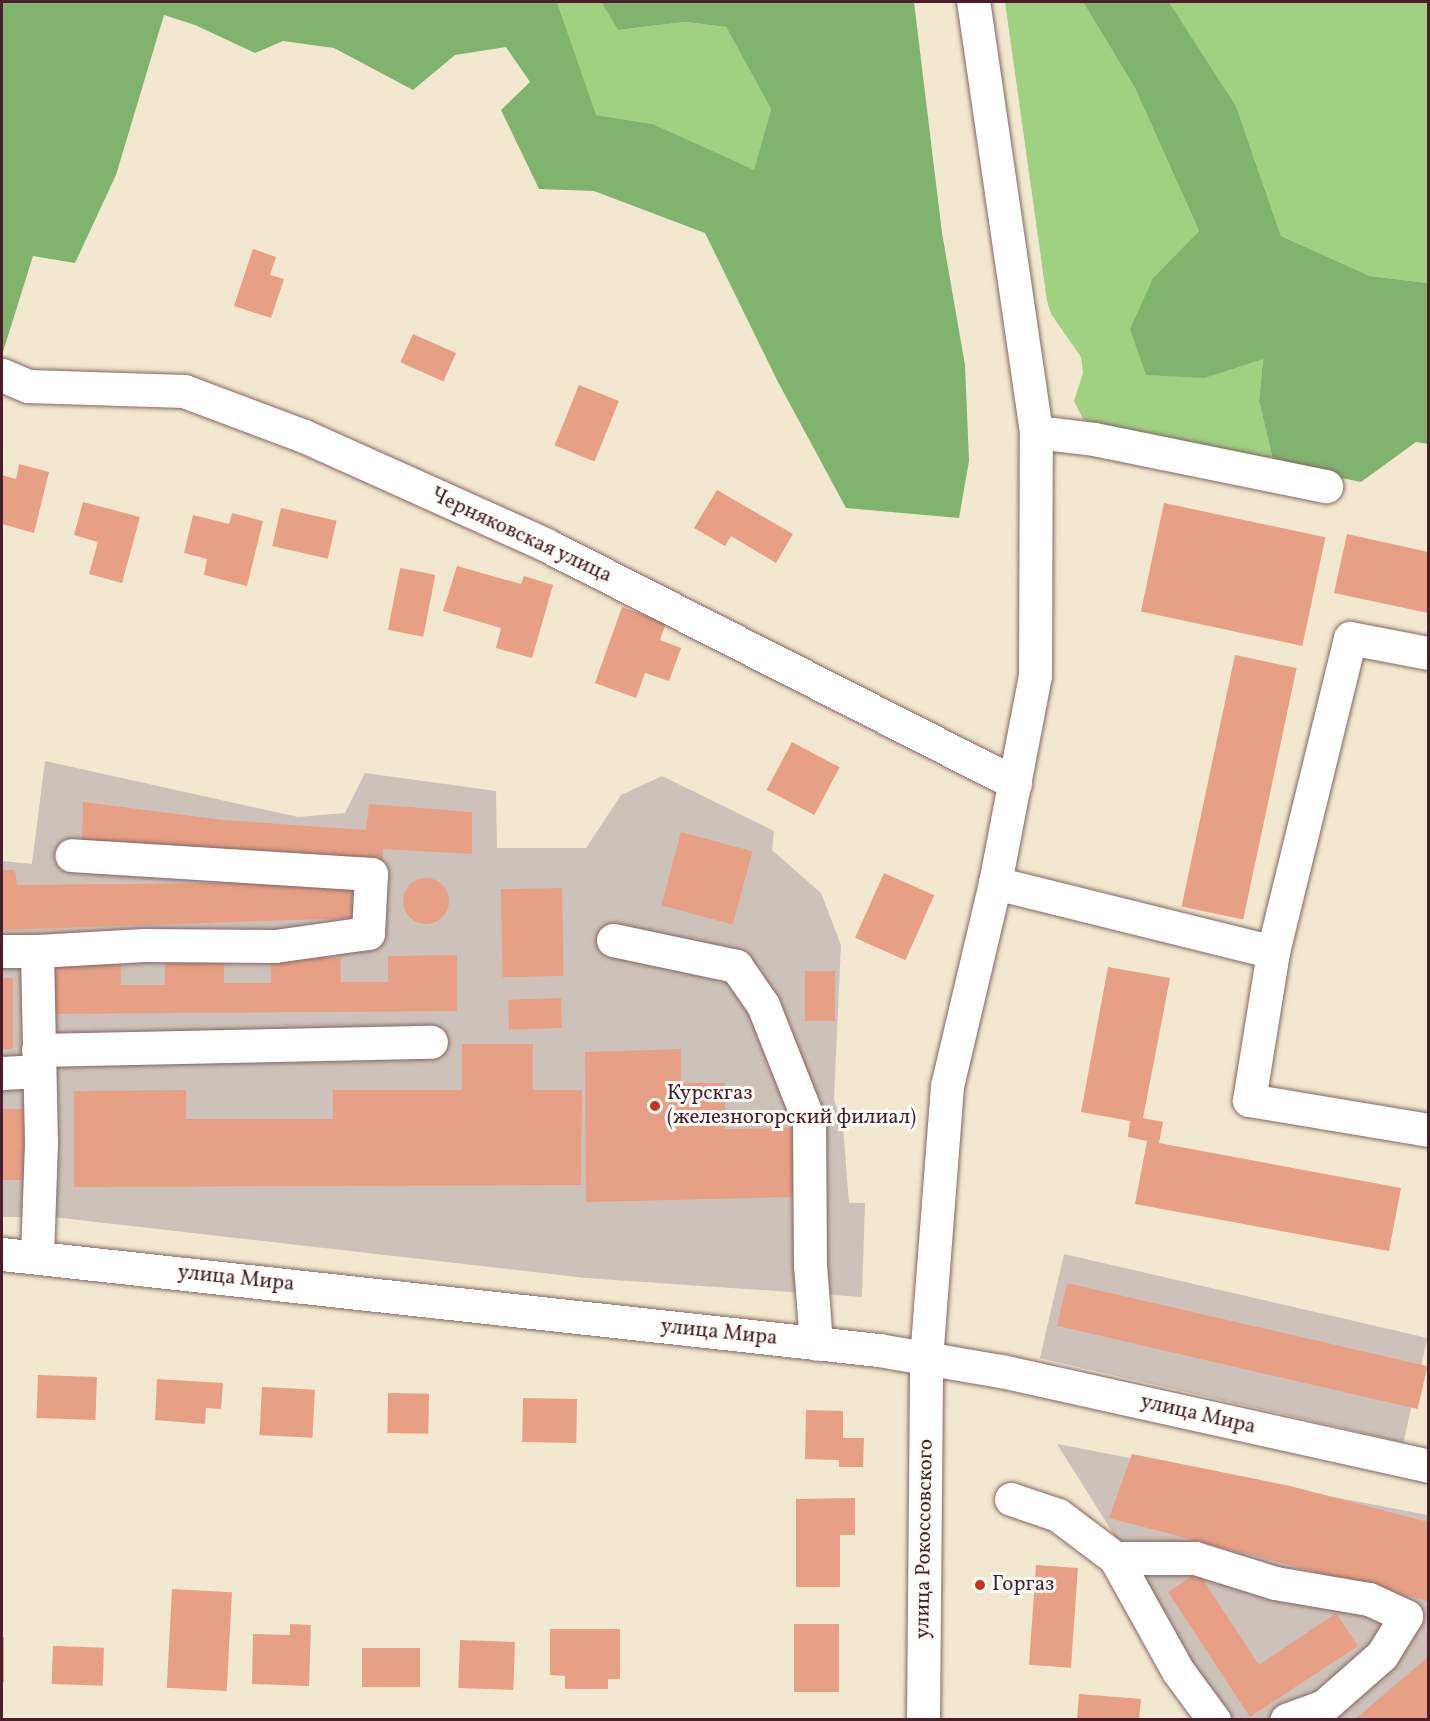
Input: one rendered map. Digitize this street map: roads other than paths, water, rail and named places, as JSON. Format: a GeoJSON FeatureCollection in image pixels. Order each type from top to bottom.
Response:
{"type":"FeatureCollection","features":[{"type":"Feature","properties":{"kind":"street","name":"улица Рокоссовского"},"geometry":{"type":"LineString","coordinates":[[923,1719],[926,1359],[947,1086],[995,883],[1035,675],[1036,432],[973,2]]}},
{"type":"Feature","properties":{"kind":"street","name":"Черняковская улица"},"geometry":{"type":"LineString","coordinates":[[2,375],[28,386],[184,391],[304,436],[546,545],[1015,783]]}},
{"type":"Feature","properties":{"kind":"street"},"geometry":{"type":"LineString","coordinates":[[1036,432],[1094,439],[1326,486]]}},
{"type":"Feature","properties":{"kind":"street"},"geometry":{"type":"LineString","coordinates":[[1428,653],[1350,638],[1273,952],[1249,1100],[1428,1130]]}},
{"type":"Feature","properties":{"kind":"street"},"geometry":{"type":"LineString","coordinates":[[2,951],[144,945],[275,946],[368,933],[371,874],[72,855]]}},
{"type":"Feature","properties":{"kind":"street"},"geometry":{"type":"LineString","coordinates":[[995,883],[1273,952]]}},
{"type":"Feature","properties":{"kind":"street"},"geometry":{"type":"LineString","coordinates":[[613,940],[736,966],[763,1005],[809,1121],[810,1264],[816,1344]]}},
{"type":"Feature","properties":{"kind":"street"},"geometry":{"type":"LineString","coordinates":[[37,951],[39,1061],[37,1257]]}},
{"type":"Feature","properties":{"kind":"street"},"geometry":{"type":"LineString","coordinates":[[2,1072],[39,1061],[431,1042]]}},
{"type":"Feature","properties":{"kind":"street","name":"улица Мира"},"geometry":{"type":"LineString","coordinates":[[2,1254],[816,1344],[926,1359],[1001,1371],[1428,1466]]}},
{"type":"Feature","properties":{"kind":"street"},"geometry":{"type":"LineString","coordinates":[[1011,1498],[1058,1515],[1115,1558],[1178,1671],[1214,1719]]}},
{"type":"Feature","properties":{"kind":"street"},"geometry":{"type":"LineString","coordinates":[[1115,1558],[1196,1558],[1275,1582],[1369,1599],[1406,1616],[1382,1655],[1324,1706],[1286,1719]]}},
{"type":"Feature","properties":{"kind":"place","name":"Курскгаз (железногорский филиал)"},"geometry":{"type":"Point","coordinates":[655,1106]}},
{"type":"Feature","properties":{"kind":"place","name":"Горгаз"},"geometry":{"type":"Point","coordinates":[980,1585]}}]}
